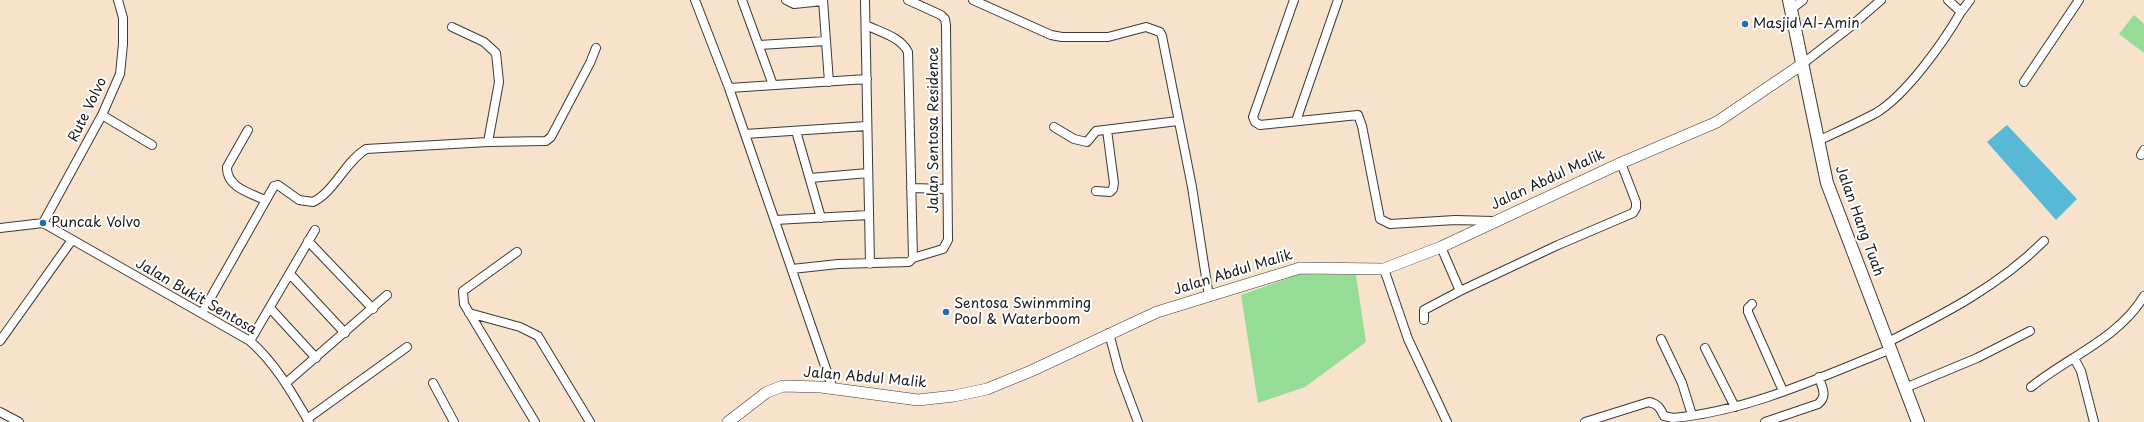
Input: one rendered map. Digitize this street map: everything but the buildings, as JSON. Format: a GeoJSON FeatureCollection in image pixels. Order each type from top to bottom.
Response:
{"type":"FeatureCollection","features":[{"type":"Feature","properties":{"kind":"main road","name":"Jalan Hang Tuah"},"geometry":{"type":"LineString","coordinates":[[1789,5],[1827,184],[1918,422]]}},
{"type":"Feature","properties":{"kind":"street","name":"Rute Volvo"},"geometry":{"type":"LineString","coordinates":[[43,223],[102,115],[120,74],[123,44],[123,18],[118,0]]}},
{"type":"Feature","properties":{"kind":"street"},"geometry":{"type":"LineString","coordinates":[[695,0],[729,88],[833,389]]}},
{"type":"Feature","properties":{"kind":"street"},"geometry":{"type":"LineString","coordinates":[[742,0],[773,85]]}},
{"type":"Feature","properties":{"kind":"street"},"geometry":{"type":"LineString","coordinates":[[786,0],[794,4],[823,0],[829,82]]}},
{"type":"Feature","properties":{"kind":"street"},"geometry":{"type":"LineString","coordinates":[[865,0],[870,264]]}},
{"type":"Feature","properties":{"kind":"street","name":"Jalan Sentosa Residence"},"geometry":{"type":"LineString","coordinates":[[792,269],[838,264],[908,262],[913,258],[943,249],[948,240],[946,25],[941,15],[908,0]]}},
{"type":"Feature","properties":{"kind":"street"},"geometry":{"type":"LineString","coordinates":[[973,0],[1046,33],[1062,37],[1108,37],[1146,27],[1160,32],[1192,187],[1209,297]]}},
{"type":"Feature","properties":{"kind":"street"},"geometry":{"type":"LineString","coordinates":[[1294,0],[1253,117],[1255,122],[1260,125],[1355,114],[1360,116],[1380,219],[1390,224],[1455,220],[1493,221]]}},
{"type":"Feature","properties":{"kind":"street"},"geometry":{"type":"LineString","coordinates":[[1296,121],[1338,0]]}},
{"type":"Feature","properties":{"kind":"street"},"geometry":{"type":"LineString","coordinates":[[1789,5],[1803,0]]}},
{"type":"Feature","properties":{"kind":"street"},"geometry":{"type":"LineString","coordinates":[[1801,65],[1850,27],[1881,0]]}},
{"type":"Feature","properties":{"kind":"street"},"geometry":{"type":"LineString","coordinates":[[1948,0],[1961,12]]}},
{"type":"Feature","properties":{"kind":"street"},"geometry":{"type":"LineString","coordinates":[[1818,141],[1876,112],[1901,93],[1922,67],[1970,0]]}},
{"type":"Feature","properties":{"kind":"street"},"geometry":{"type":"LineString","coordinates":[[2024,82],[2079,0]]}},
{"type":"Feature","properties":{"kind":"street"},"geometry":{"type":"LineString","coordinates":[[866,25],[899,40],[908,52],[913,258]]}},
{"type":"Feature","properties":{"kind":"street"},"geometry":{"type":"LineString","coordinates":[[452,27],[484,42],[496,53],[499,82],[488,142]]}},
{"type":"Feature","properties":{"kind":"street"},"geometry":{"type":"LineString","coordinates":[[759,45],[826,41]]}},
{"type":"Feature","properties":{"kind":"street"},"geometry":{"type":"LineString","coordinates":[[202,314],[265,200],[276,185],[299,200],[308,203],[319,199],[355,156],[366,149],[488,142],[541,142],[551,137],[590,63],[596,48]]}},
{"type":"Feature","properties":{"kind":"street","name":"Jalan Abdul Malik"},"geometry":{"type":"LineString","coordinates":[[728,422],[767,392],[783,386],[833,389],[918,400],[954,396],[995,386],[1031,371],[1157,312],[1300,268],[1384,269],[1440,247],[1493,221],[1621,163],[1717,122],[1801,65]]}},
{"type":"Feature","properties":{"kind":"street"},"geometry":{"type":"LineString","coordinates":[[729,88],[867,79]]}},
{"type":"Feature","properties":{"kind":"street"},"geometry":{"type":"LineString","coordinates":[[102,115],[152,144]]}},
{"type":"Feature","properties":{"kind":"street"},"geometry":{"type":"LineString","coordinates":[[1054,127],[1083,142],[1087,142],[1096,131],[1126,129],[1154,122],[1178,121]]}},
{"type":"Feature","properties":{"kind":"street"},"geometry":{"type":"LineString","coordinates":[[745,134],[867,126]]}},
{"type":"Feature","properties":{"kind":"street"},"geometry":{"type":"LineString","coordinates":[[248,130],[227,167],[227,174],[231,182],[238,187],[265,200]]}},
{"type":"Feature","properties":{"kind":"street"},"geometry":{"type":"LineString","coordinates":[[1096,191],[1110,192],[1113,189],[1114,183],[1107,130]]}},
{"type":"Feature","properties":{"kind":"street"},"geometry":{"type":"LineString","coordinates":[[796,131],[821,218]]}},
{"type":"Feature","properties":{"kind":"street"},"geometry":{"type":"LineString","coordinates":[[1424,320],[1424,310],[1460,291],[1558,244],[1633,214],[1636,208],[1636,202],[1621,163]]}},
{"type":"Feature","properties":{"kind":"street"},"geometry":{"type":"LineString","coordinates":[[810,178],[868,173]]}},
{"type":"Feature","properties":{"kind":"street"},"geometry":{"type":"LineString","coordinates":[[911,188],[947,189]]}},
{"type":"Feature","properties":{"kind":"street"},"geometry":{"type":"LineString","coordinates":[[775,220],[869,215]]}},
{"type":"Feature","properties":{"kind":"street"},"geometry":{"type":"LineString","coordinates":[[0,228],[43,223]]}},
{"type":"Feature","properties":{"kind":"street","name":"Jalan Bukit Sentosa"},"geometry":{"type":"LineString","coordinates":[[43,223],[250,341],[269,360],[286,383],[308,421]]}},
{"type":"Feature","properties":{"kind":"street"},"geometry":{"type":"LineString","coordinates":[[250,341],[315,230]]}},
{"type":"Feature","properties":{"kind":"street"},"geometry":{"type":"LineString","coordinates":[[0,341],[72,240]]}},
{"type":"Feature","properties":{"kind":"street"},"geometry":{"type":"LineString","coordinates":[[308,241],[373,309]]}},
{"type":"Feature","properties":{"kind":"street"},"geometry":{"type":"LineString","coordinates":[[1585,422],[1649,402],[1656,403],[1660,407],[1665,419],[1692,415],[1735,406],[1783,391],[1819,377],[1890,346],[1952,310],[1994,283],[2024,261],[2044,241]]}},
{"type":"Feature","properties":{"kind":"street"},"geometry":{"type":"LineString","coordinates":[[1440,247],[1460,291]]}},
{"type":"Feature","properties":{"kind":"street"},"geometry":{"type":"LineString","coordinates":[[517,252],[464,291],[462,298],[469,313],[535,422]]}},
{"type":"Feature","properties":{"kind":"street"},"geometry":{"type":"LineString","coordinates":[[1384,269],[1408,339],[1447,422]]}},
{"type":"Feature","properties":{"kind":"street"},"geometry":{"type":"LineString","coordinates":[[290,274],[345,333]]}},
{"type":"Feature","properties":{"kind":"street"},"geometry":{"type":"LineString","coordinates":[[286,383],[388,295]]}},
{"type":"Feature","properties":{"kind":"street"},"geometry":{"type":"LineString","coordinates":[[2031,387],[2119,325],[2138,305],[2144,296]]}},
{"type":"Feature","properties":{"kind":"street"},"geometry":{"type":"LineString","coordinates":[[1752,304],[1748,308],[1748,312],[1783,391]]}},
{"type":"Feature","properties":{"kind":"street"},"geometry":{"type":"LineString","coordinates":[[270,308],[316,358]]}},
{"type":"Feature","properties":{"kind":"street"},"geometry":{"type":"LineString","coordinates":[[469,313],[520,327],[538,336],[590,422]]}},
{"type":"Feature","properties":{"kind":"street"},"geometry":{"type":"LineString","coordinates":[[1905,388],[1977,358],[2030,331]]}},
{"type":"Feature","properties":{"kind":"street"},"geometry":{"type":"LineString","coordinates":[[1110,333],[1119,371],[1138,422]]}},
{"type":"Feature","properties":{"kind":"street"},"geometry":{"type":"LineString","coordinates":[[1661,339],[1682,383],[1692,415]]}},
{"type":"Feature","properties":{"kind":"street"},"geometry":{"type":"LineString","coordinates":[[308,421],[407,347]]}},
{"type":"Feature","properties":{"kind":"street"},"geometry":{"type":"LineString","coordinates":[[1705,348],[1735,406]]}},
{"type":"Feature","properties":{"kind":"street"},"geometry":{"type":"LineString","coordinates":[[2074,358],[2081,371],[2094,422]]}},
{"type":"Feature","properties":{"kind":"street"},"geometry":{"type":"LineString","coordinates":[[1765,422],[1818,404],[1823,400],[1824,394],[1819,377]]}},
{"type":"Feature","properties":{"kind":"street"},"geometry":{"type":"LineString","coordinates":[[433,383],[454,422]]}},
{"type":"Feature","properties":{"kind":"street"},"geometry":{"type":"LineString","coordinates":[[0,412],[19,422]]}},
{"type":"Feature","properties":{"kind":"green space"},"geometry":{"type":"Polygon","coordinates":[[[2134,15],[2144,24],[2144,53],[2119,34],[2134,15]]]}},
{"type":"Feature","properties":{"kind":"green space"},"geometry":{"type":"Polygon","coordinates":[[[1300,274],[1356,275],[1366,342],[1305,387],[1258,403],[1241,295],[1300,274]]]}},
{"type":"Feature","properties":{"kind":"water"},"geometry":{"type":"Polygon","coordinates":[[[2007,125],[2077,199],[2056,220],[1987,142],[2007,125]]]}},
{"type":"Feature","properties":{"kind":"place","name":"Masjid Al-Amin"},"geometry":{"type":"Point","coordinates":[1745,24]}},
{"type":"Feature","properties":{"kind":"place","name":"Puncak Volvo"},"geometry":{"type":"Point","coordinates":[43,223]}},
{"type":"Feature","properties":{"kind":"place","name":"Sentosa Swinmming Pool & Waterboom"},"geometry":{"type":"Point","coordinates":[946,312]}}]}
